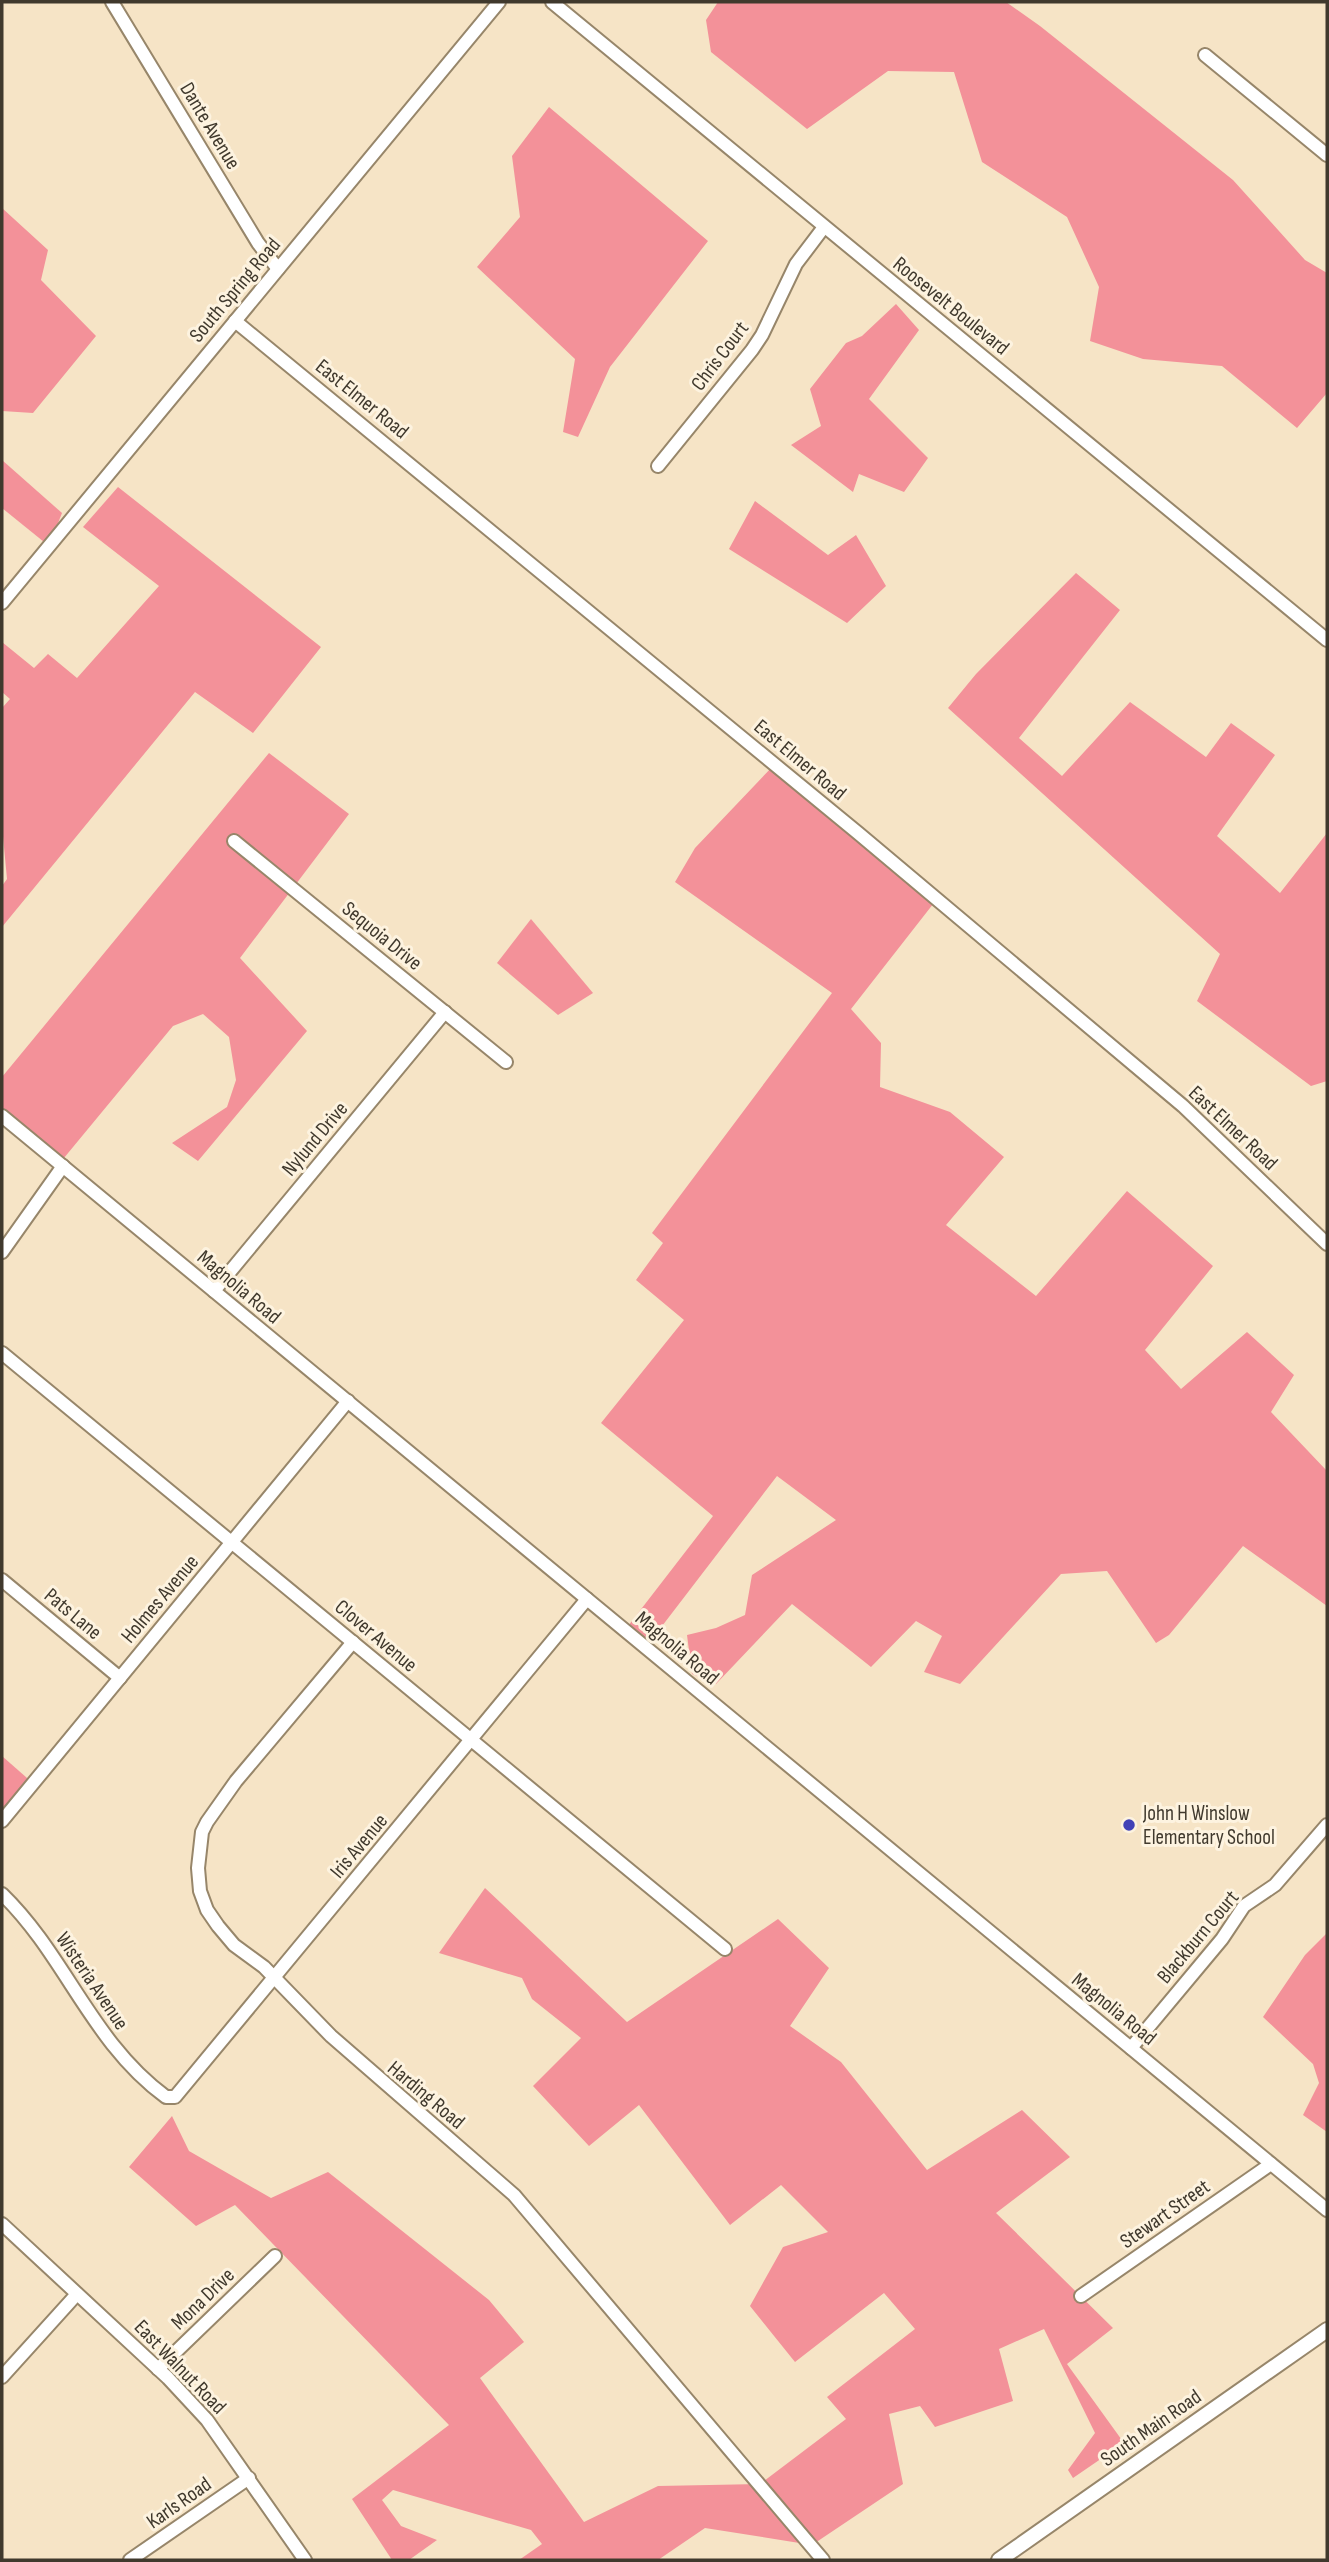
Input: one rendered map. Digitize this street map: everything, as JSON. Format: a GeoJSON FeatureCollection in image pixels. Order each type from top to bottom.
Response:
{"type":"FeatureCollection","features":[{"type":"Feature","properties":{"kind":"main road","name":"South Main Road"},"geometry":{"type":"LineString","coordinates":[[999,2560],[1327,2330]]}},
{"type":"Feature","properties":{"kind":"street","name":"Dante Avenue"},"geometry":{"type":"LineString","coordinates":[[113,2],[257,243],[278,269]]}},
{"type":"Feature","properties":{"kind":"street","name":"South Spring Road"},"geometry":{"type":"LineString","coordinates":[[2,603],[499,2]]}},
{"type":"Feature","properties":{"kind":"street","name":"Roosevelt Boulevard"},"geometry":{"type":"LineString","coordinates":[[552,2],[1327,640]]}},
{"type":"Feature","properties":{"kind":"street"},"geometry":{"type":"LineString","coordinates":[[1205,55],[1327,155]]}},
{"type":"Feature","properties":{"kind":"street","name":"Chris Court"},"geometry":{"type":"LineString","coordinates":[[658,466],[752,350],[796,264],[824,227]]}},
{"type":"Feature","properties":{"kind":"street","name":"East Elmer Road"},"geometry":{"type":"LineString","coordinates":[[235,321],[828,808],[1183,1106],[1327,1244]]}},
{"type":"Feature","properties":{"kind":"street","name":"Sequoia Drive"},"geometry":{"type":"LineString","coordinates":[[234,841],[506,1062]]}},
{"type":"Feature","properties":{"kind":"street","name":"Nylund Drive"},"geometry":{"type":"LineString","coordinates":[[214,1291],[445,1012]]}},
{"type":"Feature","properties":{"kind":"street","name":"Magnolia Road"},"geometry":{"type":"LineString","coordinates":[[2,1116],[1327,2210]]}},
{"type":"Feature","properties":{"kind":"street"},"geometry":{"type":"LineString","coordinates":[[2,1252],[63,1166]]}},
{"type":"Feature","properties":{"kind":"street","name":"Clover Avenue"},"geometry":{"type":"LineString","coordinates":[[2,1353],[725,1949]]}},
{"type":"Feature","properties":{"kind":"street","name":"Holmes Avenue"},"geometry":{"type":"LineString","coordinates":[[2,1821],[348,1401]]}},
{"type":"Feature","properties":{"kind":"street","name":"Pats Lane"},"geometry":{"type":"LineString","coordinates":[[2,1580],[120,1678]]}},
{"type":"Feature","properties":{"kind":"street","name":"Iris Avenue"},"geometry":{"type":"LineString","coordinates":[[153,2086],[166,2097],[179,2094],[587,1599]]}},
{"type":"Feature","properties":{"kind":"street","name":"Harding Road"},"geometry":{"type":"LineString","coordinates":[[353,1642],[236,1781],[202,1832],[198,1880],[208,1910],[234,1945],[275,1978],[331,2036],[514,2195],[823,2560]]}},
{"type":"Feature","properties":{"kind":"street","name":"Blackburn Court"},"geometry":{"type":"LineString","coordinates":[[1132,2048],[1223,1939],[1244,1906],[1275,1885],[1327,1825]]}},
{"type":"Feature","properties":{"kind":"street","name":"Wisteria Avenue"},"geometry":{"type":"LineString","coordinates":[[2,1894],[23,1916],[52,1955],[92,2018],[122,2058],[153,2086]]}},
{"type":"Feature","properties":{"kind":"street","name":"Stewart Street"},"geometry":{"type":"LineString","coordinates":[[1081,2296],[1272,2164]]}},
{"type":"Feature","properties":{"kind":"street","name":"East Walnut Road"},"geometry":{"type":"LineString","coordinates":[[2,2224],[158,2369],[207,2420],[305,2560]]}},
{"type":"Feature","properties":{"kind":"street","name":"Mona Drive"},"geometry":{"type":"LineString","coordinates":[[158,2369],[275,2256]]}},
{"type":"Feature","properties":{"kind":"street"},"geometry":{"type":"LineString","coordinates":[[2,2377],[77,2294]]}},
{"type":"Feature","properties":{"kind":"street","name":"Karls Road"},"geometry":{"type":"LineString","coordinates":[[130,2560],[249,2478]]}},
{"type":"Feature","properties":{"kind":"shaded area"},"geometry":{"type":"Polygon","coordinates":[[[718,2],[1006,2],[1233,180],[1305,260],[1327,273],[1327,393],[1297,428],[1222,366],[1143,359],[1090,341],[1099,287],[1067,217],[982,162],[954,72],[888,71],[807,129],[711,52],[706,20],[718,2]]]}},
{"type":"Feature","properties":{"kind":"shaded area"},"geometry":{"type":"Polygon","coordinates":[[[549,107],[708,241],[610,367],[578,437],[563,432],[575,359],[477,267],[520,217],[512,156],[549,107]]]}},
{"type":"Feature","properties":{"kind":"shaded area"},"geometry":{"type":"Polygon","coordinates":[[[2,208],[48,250],[41,280],[96,336],[33,413],[2,411],[2,208]]]}},
{"type":"Feature","properties":{"kind":"shaded area"},"geometry":{"type":"Polygon","coordinates":[[[896,304],[919,330],[869,399],[928,458],[904,492],[859,474],[853,492],[791,445],[821,426],[810,389],[846,343],[862,336],[896,304]]]}},
{"type":"Feature","properties":{"kind":"shaded area"},"geometry":{"type":"Polygon","coordinates":[[[2,460],[62,513],[49,546],[2,508],[2,460]]]}},
{"type":"Feature","properties":{"kind":"shaded area"},"geometry":{"type":"Polygon","coordinates":[[[118,487],[321,647],[253,733],[195,692],[2,927],[2,886],[7,879],[2,826],[2,708],[10,699],[2,692],[2,642],[34,668],[48,654],[77,678],[159,586],[83,527],[118,487]]]}},
{"type":"Feature","properties":{"kind":"shaded area"},"geometry":{"type":"Polygon","coordinates":[[[755,501],[828,555],[856,535],[886,586],[847,623],[729,549],[755,501]]]}},
{"type":"Feature","properties":{"kind":"shaded area"},"geometry":{"type":"Polygon","coordinates":[[[1076,573],[1120,610],[1019,738],[1062,776],[1130,702],[1206,757],[1231,723],[1275,755],[1217,836],[1280,893],[1327,833],[1327,1081],[1311,1086],[1197,1001],[1220,954],[948,708],[976,674],[1076,573]]]}},
{"type":"Feature","properties":{"kind":"shaded area"},"geometry":{"type":"Polygon","coordinates":[[[269,753],[349,814],[240,958],[307,1031],[198,1161],[172,1143],[227,1107],[236,1080],[229,1037],[203,1014],[173,1026],[59,1164],[2,1116],[2,1077],[269,753]]]}},
{"type":"Feature","properties":{"kind":"shaded area"},"geometry":{"type":"Polygon","coordinates":[[[774,765],[937,899],[851,1009],[881,1043],[880,1087],[950,1112],[1004,1157],[946,1225],[1036,1296],[1127,1191],[1213,1266],[1145,1350],[1181,1389],[1247,1332],[1294,1375],[1271,1412],[1327,1471],[1327,1606],[1243,1546],[1169,1635],[1156,1643],[1107,1571],[1061,1574],[960,1684],[924,1672],[942,1636],[916,1621],[871,1667],[792,1604],[716,1684],[692,1674],[687,1635],[716,1628],[745,1615],[752,1575],[836,1520],[777,1476],[646,1647],[625,1630],[713,1516],[601,1423],[684,1320],[636,1280],[663,1243],[652,1233],[832,993],[675,882],[695,848],[774,765]]]}},
{"type":"Feature","properties":{"kind":"shaded area"},"geometry":{"type":"Polygon","coordinates":[[[531,919],[593,993],[558,1015],[497,963],[531,919]]]}},
{"type":"Feature","properties":{"kind":"shaded area"},"geometry":{"type":"Polygon","coordinates":[[[2,1756],[35,1785],[2,1825],[2,1756]]]}},
{"type":"Feature","properties":{"kind":"shaded area"},"geometry":{"type":"Polygon","coordinates":[[[485,1888],[627,2022],[778,1919],[829,1968],[790,2026],[841,2062],[927,2170],[1022,2110],[1070,2157],[996,2213],[1113,2328],[1067,2364],[1124,2443],[1073,2478],[1068,2470],[1095,2433],[1044,2329],[999,2349],[1013,2401],[935,2427],[920,2406],[889,2414],[903,2484],[812,2545],[705,2528],[658,2560],[519,2560],[542,2544],[531,2530],[393,2490],[382,2500],[401,2526],[437,2540],[409,2560],[392,2560],[352,2499],[449,2425],[235,2205],[196,2226],[129,2167],[172,2116],[189,2151],[271,2198],[328,2172],[489,2300],[524,2342],[480,2378],[584,2522],[658,2486],[760,2484],[846,2419],[827,2397],[915,2329],[884,2293],[795,2362],[750,2306],[783,2247],[828,2232],[781,2185],[730,2225],[639,2105],[589,2146],[533,2086],[581,2038],[532,1999],[522,1978],[439,1953],[485,1888]]]}},
{"type":"Feature","properties":{"kind":"shaded area"},"geometry":{"type":"Polygon","coordinates":[[[1327,1933],[1327,2132],[1303,2115],[1319,2083],[1313,2064],[1263,2017],[1305,1955],[1327,1933]]]}},
{"type":"Feature","properties":{"kind":"place","name":"John H Winslow Elementary School"},"geometry":{"type":"Point","coordinates":[1129,1825]}}]}
